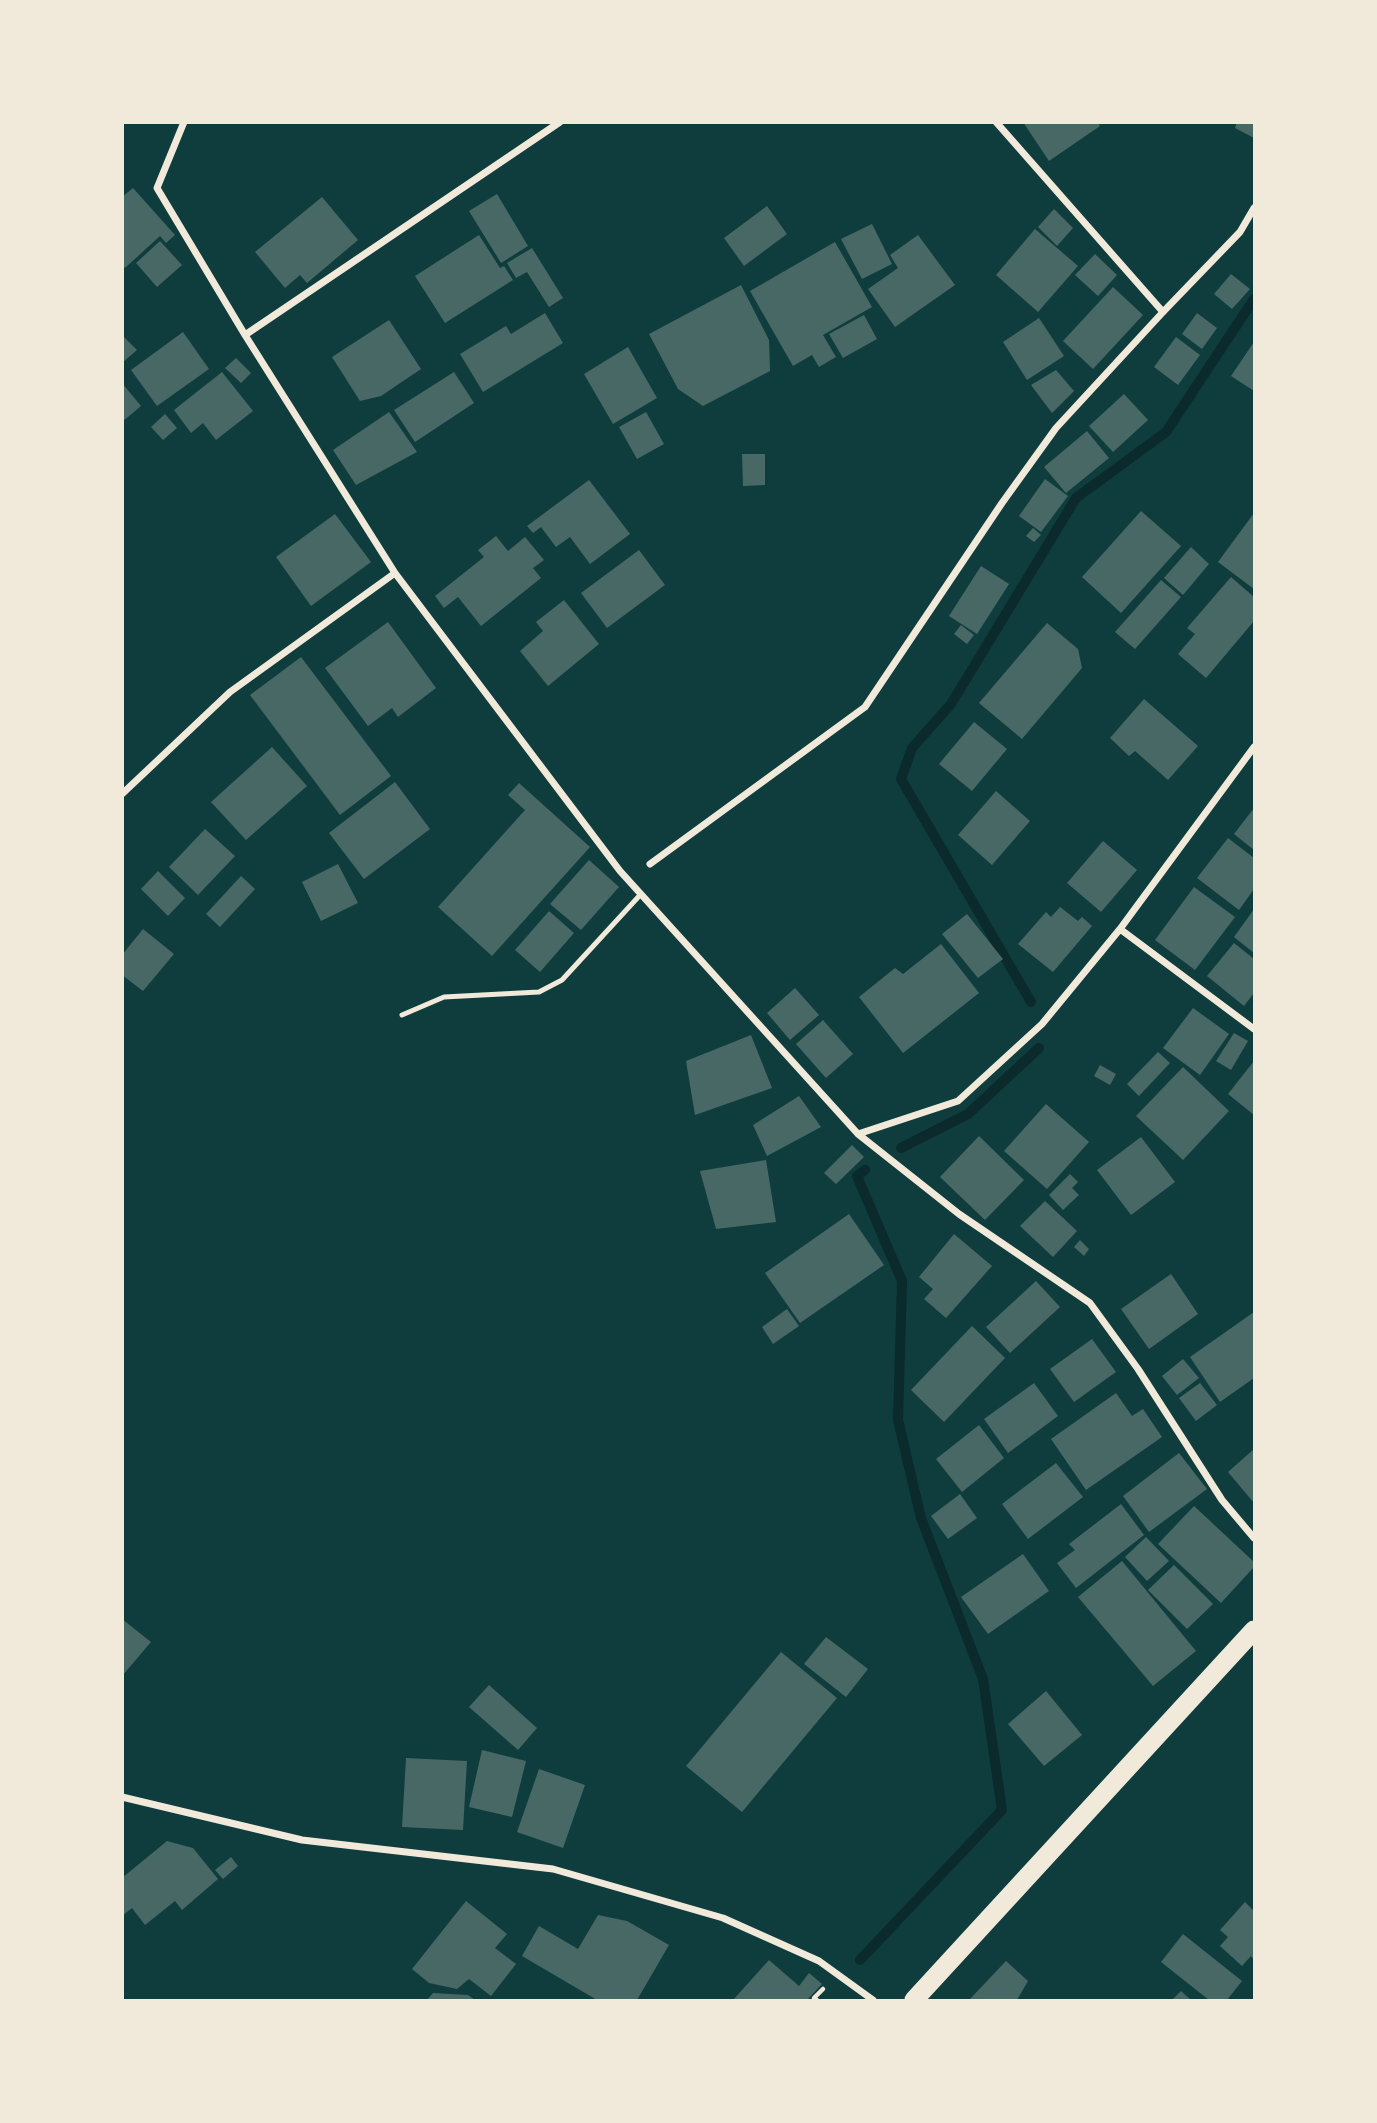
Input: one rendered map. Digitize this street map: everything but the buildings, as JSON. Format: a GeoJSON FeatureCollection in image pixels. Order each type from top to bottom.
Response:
{"type":"FeatureCollection","features":[{"type":"Feature","properties":{"kind":"highway"},"geometry":{"type":"LineString","coordinates":[[914,2000],[1255,1630]]}},
{"type":"Feature","properties":{"kind":"street"},"geometry":{"type":"LineString","coordinates":[[184,122],[157,188],[245,335],[395,573],[620,872],[858,1134],[959,1214],[1090,1303],[1138,1369],[1222,1500],[1255,1538]]}},
{"type":"Feature","properties":{"kind":"street"},"geometry":{"type":"LineString","coordinates":[[245,335],[560,122]]}},
{"type":"Feature","properties":{"kind":"street"},"geometry":{"type":"LineString","coordinates":[[996,122],[1163,312]]}},
{"type":"Feature","properties":{"kind":"street"},"geometry":{"type":"LineString","coordinates":[[650,864],[866,707],[1002,503],[1056,428],[1240,232],[1255,208]]}},
{"type":"Feature","properties":{"kind":"street"},"geometry":{"type":"LineString","coordinates":[[122,794],[230,692],[395,573]]}},
{"type":"Feature","properties":{"kind":"street"},"geometry":{"type":"LineString","coordinates":[[858,1134],[958,1101],[1042,1024],[1120,929],[1255,747]]}},
{"type":"Feature","properties":{"kind":"street"},"geometry":{"type":"LineString","coordinates":[[1120,929],[1255,1030]]}},
{"type":"Feature","properties":{"kind":"street"},"geometry":{"type":"LineString","coordinates":[[122,1797],[302,1840],[553,1869],[723,1918],[819,1961],[873,2000]]}},
{"type":"Feature","properties":{"kind":"lane"},"geometry":{"type":"LineString","coordinates":[[402,1016],[444,997],[539,992],[562,980],[641,894]]}},
{"type":"Feature","properties":{"kind":"waterway"},"geometry":{"type":"LineString","coordinates":[[1031,1002],[901,779],[912,748],[951,704],[1076,498],[1166,432],[1254,299]]}},
{"type":"Feature","properties":{"kind":"waterway"},"geometry":{"type":"LineString","coordinates":[[901,1148],[968,1114],[1039,1048]]}},
{"type":"Feature","properties":{"kind":"waterway"},"geometry":{"type":"LineString","coordinates":[[860,1960],[1002,1810],[983,1679],[921,1518],[898,1420],[902,1281],[857,1176],[865,1170]]}}]}
